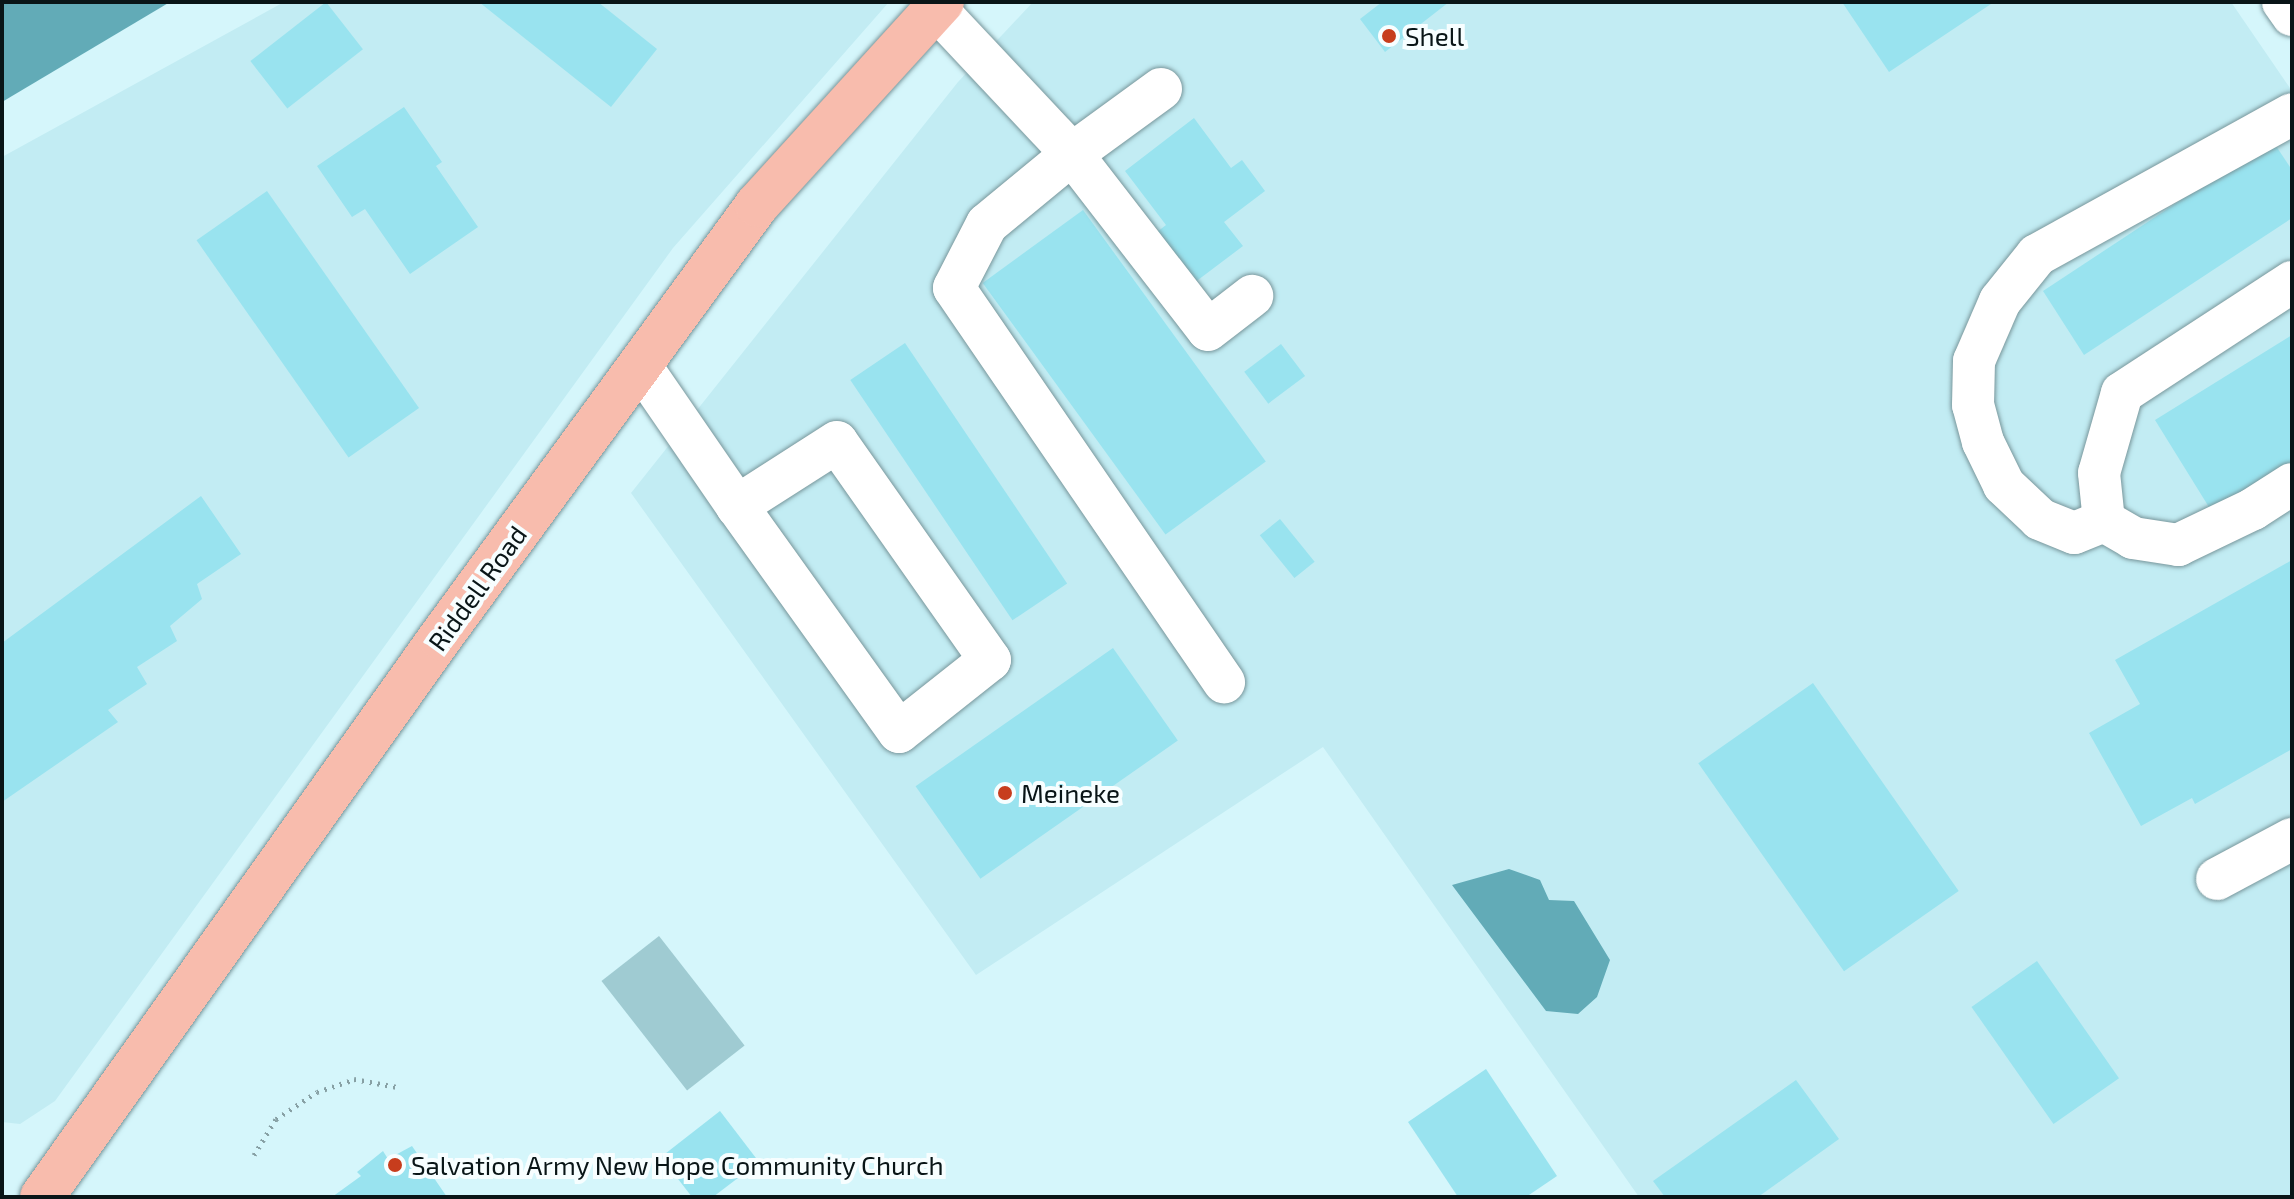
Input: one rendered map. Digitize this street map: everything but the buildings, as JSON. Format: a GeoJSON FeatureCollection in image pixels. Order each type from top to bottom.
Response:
{"type":"FeatureCollection","features":[{"type":"Feature","properties":{"kind":"main road","name":"Riddell Road"},"geometry":{"type":"LineString","coordinates":[[42,1197],[440,638],[757,205],[939,5]]}},
{"type":"Feature","properties":{"kind":"street"},"geometry":{"type":"LineString","coordinates":[[2283,2],[2292,15]]}},
{"type":"Feature","properties":{"kind":"street"},"geometry":{"type":"LineString","coordinates":[[939,5],[1072,154],[1208,330],[1252,296]]}},
{"type":"Feature","properties":{"kind":"street"},"geometry":{"type":"LineString","coordinates":[[1161,89],[1072,154],[987,224],[954,288],[1224,683]]}},
{"type":"Feature","properties":{"kind":"street"},"geometry":{"type":"LineString","coordinates":[[2104,521],[2074,533],[2040,519],[2004,485],[1983,442],[1973,405],[1974,361],[2000,301],[2037,255],[2292,114]]}},
{"type":"Feature","properties":{"kind":"street"},"geometry":{"type":"LineString","coordinates":[[2104,521],[2099,473],[2122,393],[2292,282]]}},
{"type":"Feature","properties":{"kind":"street"},"geometry":{"type":"LineString","coordinates":[[640,365],[737,506],[899,732],[990,660],[837,442],[737,506]]}},
{"type":"Feature","properties":{"kind":"street"},"geometry":{"type":"LineString","coordinates":[[2104,521],[2133,538],[2178,545],[2253,509],[2292,484]]}},
{"type":"Feature","properties":{"kind":"street"},"geometry":{"type":"LineString","coordinates":[[2217,879],[2292,839]]}},
{"type":"Feature","properties":{"kind":"path"},"geometry":{"type":"LineString","coordinates":[[254,1155],[276,1119],[317,1092],[354,1079],[397,1087]]}},
{"type":"Feature","properties":{"kind":"shaded area"},"geometry":{"type":"Polygon","coordinates":[[[2,2],[170,2],[2,102],[2,2]]]}},
{"type":"Feature","properties":{"kind":"shaded area"},"geometry":{"type":"Polygon","coordinates":[[[284,2],[889,2],[673,248],[55,1101],[20,1124],[2,1122],[2,157],[284,2]]]}},
{"type":"Feature","properties":{"kind":"shaded area"},"geometry":{"type":"Polygon","coordinates":[[[1033,2],[2231,2],[2292,91],[2292,1197],[1639,1197],[1323,747],[976,975],[631,493],[958,82],[1033,2]]]}},
{"type":"Feature","properties":{"kind":"shaded area"},"geometry":{"type":"Polygon","coordinates":[[[1509,869],[1540,880],[1549,900],[1574,901],[1610,960],[1597,997],[1578,1014],[1546,1011],[1452,885],[1509,869]]]}},
{"type":"Feature","properties":{"kind":"shaded area"},"geometry":{"type":"Polygon","coordinates":[[[659,936],[745,1046],[687,1090],[601,981],[659,936]]]}},
{"type":"Feature","properties":{"kind":"place","name":"Shell"},"geometry":{"type":"Point","coordinates":[1389,36]}},
{"type":"Feature","properties":{"kind":"place","name":"Meineke"},"geometry":{"type":"Point","coordinates":[1005,793]}},
{"type":"Feature","properties":{"kind":"place","name":"Salvation Army New Hope Community Church"},"geometry":{"type":"Point","coordinates":[395,1165]}}]}
